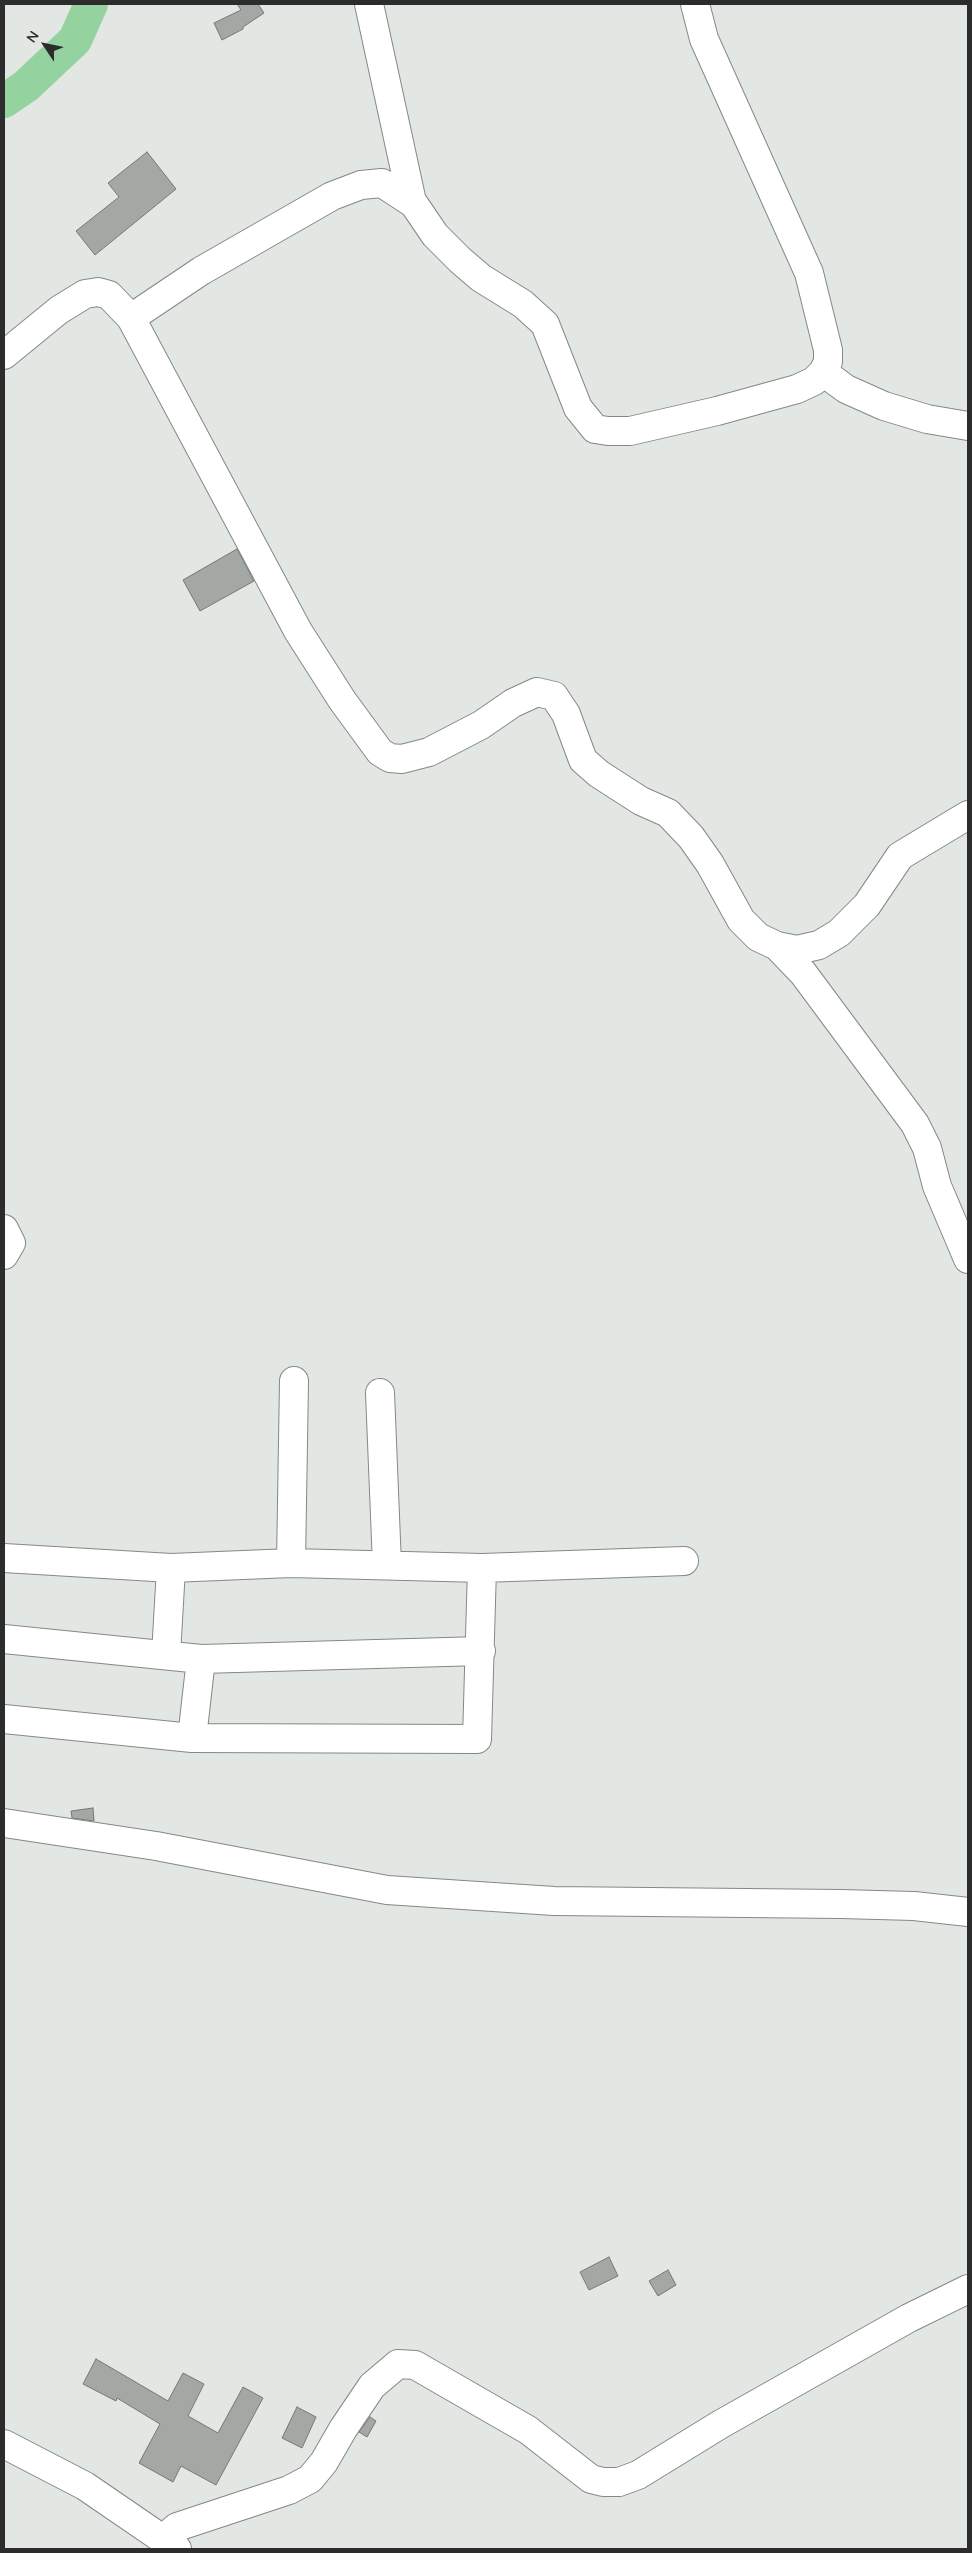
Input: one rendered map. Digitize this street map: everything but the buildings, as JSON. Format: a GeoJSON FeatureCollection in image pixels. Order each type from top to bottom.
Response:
{"type":"FeatureCollection","features":[{"type":"Feature","properties":{"kind":"street"},"geometry":{"type":"LineString","coordinates":[[369,4],[412,202],[435,235],[460,260],[482,278],[523,304],[545,324],[578,408],[595,429],[608,432],[630,431],[717,411],[797,389],[814,381],[823,372],[828,362],[828,350],[809,273],[704,39],[695,4]]}},
{"type":"Feature","properties":{"kind":"street"},"geometry":{"type":"LineString","coordinates":[[131,318],[202,271],[332,196],[361,185],[382,183],[412,202]]}},
{"type":"Feature","properties":{"kind":"street"},"geometry":{"type":"LineString","coordinates":[[5,351],[59,310],[85,294],[98,292],[109,295],[131,318],[280,600],[342,700],[380,752],[390,758],[402,759],[429,752],[480,725],[513,702],[537,692],[554,696],[566,714],[583,760],[599,774],[642,801],[668,813],[691,837],[710,864],[741,920],[758,937],[777,946],[797,950],[819,945],[839,933],[867,905],[900,856],[968,815]]}},
{"type":"Feature","properties":{"kind":"street"},"geometry":{"type":"LineString","coordinates":[[823,372],[846,389],[884,406],[926,419],[968,426]]}},
{"type":"Feature","properties":{"kind":"street"},"geometry":{"type":"LineString","coordinates":[[777,946],[803,973],[915,1124],[927,1148],[940,1194],[968,1259]]}},
{"type":"Feature","properties":{"kind":"street"},"geometry":{"type":"LineString","coordinates":[[4,1229],[11,1243],[4,1255]]}},
{"type":"Feature","properties":{"kind":"street"},"geometry":{"type":"LineString","coordinates":[[291,1563],[294,1381]]}},
{"type":"Feature","properties":{"kind":"street"},"geometry":{"type":"LineString","coordinates":[[380,1393],[387,1564]]}},
{"type":"Feature","properties":{"kind":"street"},"geometry":{"type":"LineString","coordinates":[[4,1558],[171,1568],[291,1563],[387,1564],[482,1568],[684,1561]]}},
{"type":"Feature","properties":{"kind":"street"},"geometry":{"type":"LineString","coordinates":[[166,1655],[171,1568]]}},
{"type":"Feature","properties":{"kind":"street"},"geometry":{"type":"LineString","coordinates":[[4,1719],[192,1738],[477,1739],[482,1568]]}},
{"type":"Feature","properties":{"kind":"street"},"geometry":{"type":"LineString","coordinates":[[4,1639],[202,1659],[481,1651]]}},
{"type":"Feature","properties":{"kind":"street"},"geometry":{"type":"LineString","coordinates":[[192,1738],[202,1659]]}},
{"type":"Feature","properties":{"kind":"street"},"geometry":{"type":"LineString","coordinates":[[4,1823],[156,1846],[387,1890],[554,1901],[850,1904],[914,1906],[968,1912]]}},
{"type":"Feature","properties":{"kind":"street"},"geometry":{"type":"LineString","coordinates":[[4,2444],[86,2486],[171,2544],[177,2528],[215,2513],[289,2490],[310,2479],[324,2462],[342,2430],[372,2386],[398,2364],[415,2365],[520,2425],[591,2479],[604,2482],[619,2482],[638,2475],[721,2424],[910,2318],[968,2289]]}},
{"type":"Feature","properties":{"kind":"waterway"},"geometry":{"type":"LineString","coordinates":[[4,101],[26,86],[75,40],[91,4]]}}]}
